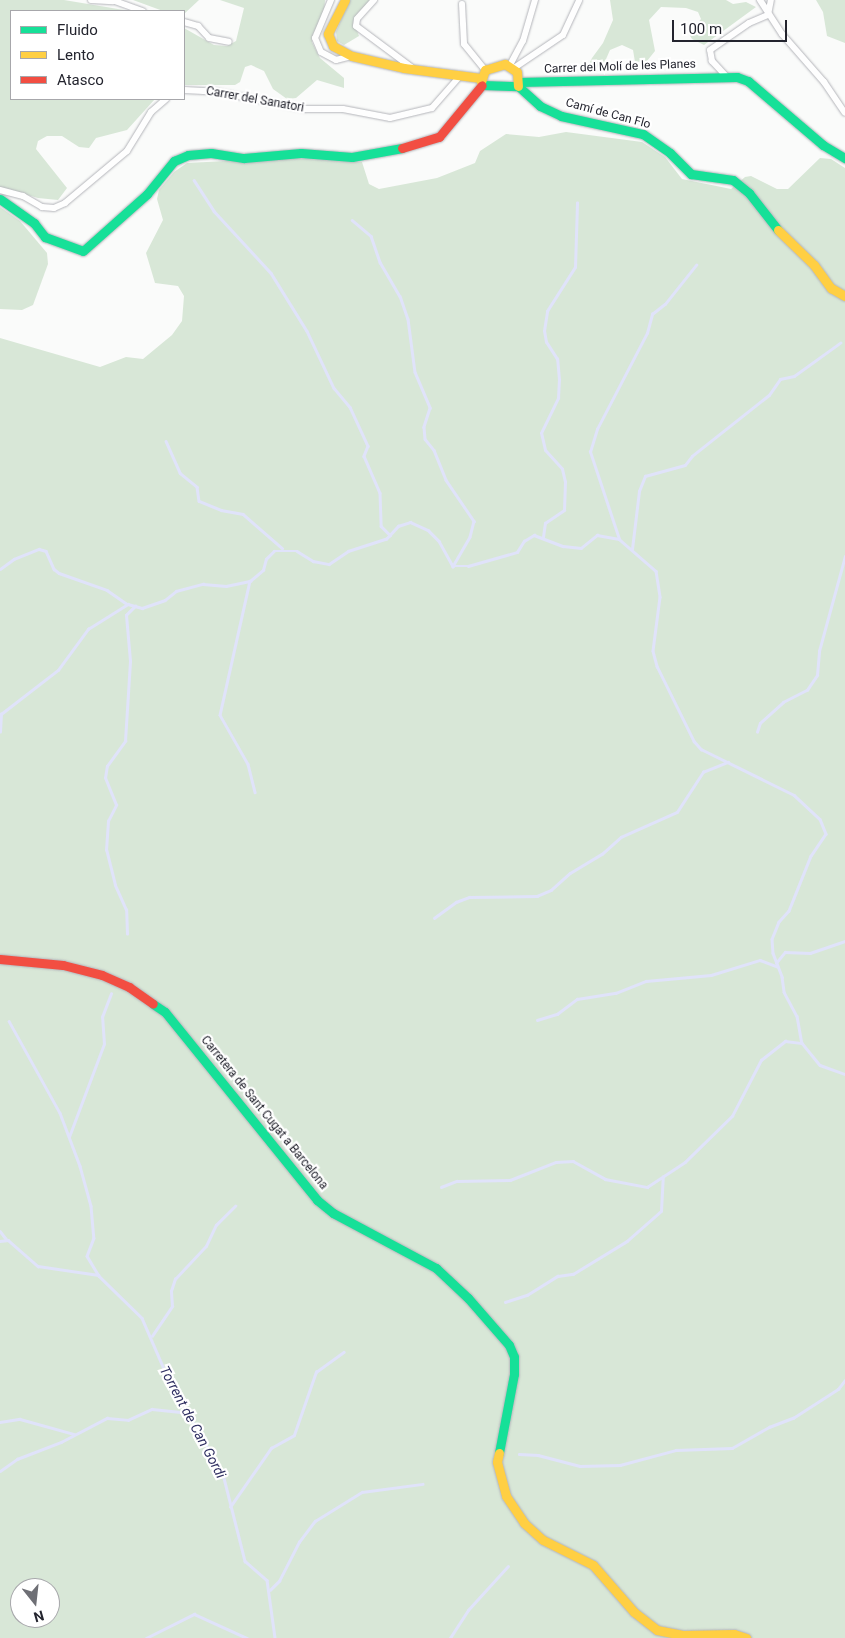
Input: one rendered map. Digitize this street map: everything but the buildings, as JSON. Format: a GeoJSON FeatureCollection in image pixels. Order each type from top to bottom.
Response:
{"type":"FeatureCollection","features":[{"type":"Feature","properties":{"kind":"street"},"geometry":{"type":"LineString","coordinates":[[91,0],[113,1],[141,10]]}},
{"type":"Feature","properties":{"kind":"street"},"geometry":{"type":"LineString","coordinates":[[331,0],[314,38],[321,52],[336,60],[352,56]]}},
{"type":"Feature","properties":{"kind":"street"},"geometry":{"type":"LineString","coordinates":[[345,0],[328,37],[333,46],[352,56],[417,70],[482,78]]}},
{"type":"Feature","properties":{"kind":"street"},"geometry":{"type":"LineString","coordinates":[[374,0],[357,19],[356,26],[417,70]]}},
{"type":"Feature","properties":{"kind":"street"},"geometry":{"type":"LineString","coordinates":[[518,84],[512,67],[523,41],[534,0]]}},
{"type":"Feature","properties":{"kind":"street"},"geometry":{"type":"LineString","coordinates":[[0,199],[34,223],[45,237],[63,246],[83,251],[147,194],[174,161],[188,155],[211,153],[244,158],[302,153],[344,157],[413,146],[439,137],[482,78],[499,64],[512,67],[563,35],[579,0]]}},
{"type":"Feature","properties":{"kind":"street"},"geometry":{"type":"LineString","coordinates":[[760,0],[768,15],[845,113]]}},
{"type":"Feature","properties":{"kind":"street"},"geometry":{"type":"LineString","coordinates":[[768,15],[771,0]]}},
{"type":"Feature","properties":{"kind":"street"},"geometry":{"type":"LineString","coordinates":[[462,4],[464,44],[482,78]]}},
{"type":"Feature","properties":{"kind":"street"},"geometry":{"type":"LineString","coordinates":[[726,76],[712,61],[710,50],[749,23],[768,15]]}},
{"type":"Feature","properties":{"kind":"street"},"geometry":{"type":"LineString","coordinates":[[185,22],[198,26],[209,38],[229,42]]}},
{"type":"Feature","properties":{"kind":"street","name":"Carrer del Sanatori"},"geometry":{"type":"LineString","coordinates":[[185,90],[218,92],[304,109],[343,109],[390,118],[432,108],[460,76]]}},
{"type":"Feature","properties":{"kind":"street","name":"Carrer del Molí de les Planes"},"geometry":{"type":"LineString","coordinates":[[482,78],[518,84],[567,79],[619,82],[726,76],[748,81],[823,145],[845,158]]}},
{"type":"Feature","properties":{"kind":"street","name":"Camí de Can Flo"},"geometry":{"type":"LineString","coordinates":[[518,84],[540,106],[561,116],[643,134],[670,153],[691,174],[733,180],[749,193],[775,228],[814,265],[831,288],[845,296]]}},
{"type":"Feature","properties":{"kind":"street"},"geometry":{"type":"LineString","coordinates":[[0,190],[18,194],[42,207],[54,208],[65,203],[127,151],[151,112],[165,100]]}},
{"type":"Feature","properties":{"kind":"street","name":"Carretera de Sant Cugat a Barcelona"},"geometry":{"type":"LineString","coordinates":[[0,958],[63,965],[102,975],[128,987],[165,1012],[317,1200],[334,1213],[436,1268],[509,1345],[514,1361],[514,1374],[498,1449],[498,1471],[506,1496],[528,1528],[543,1540],[593,1565],[634,1612],[657,1630],[682,1635],[734,1634],[746,1638]]}},
{"type":"Feature","properties":{"kind":"green space"},"geometry":{"type":"Polygon","coordinates":[[[0,0],[64,0],[124,10],[10,10],[10,100],[154,100],[127,130],[96,138],[89,148],[79,147],[62,136],[47,136],[38,141],[36,149],[67,188],[58,200],[38,198],[0,187],[0,0]]]}},
{"type":"Feature","properties":{"kind":"green space"},"geometry":{"type":"Polygon","coordinates":[[[133,0],[199,0],[185,13],[185,10],[160,10],[133,0]]]}},
{"type":"Feature","properties":{"kind":"green space"},"geometry":{"type":"Polygon","coordinates":[[[220,0],[325,0],[324,14],[313,34],[312,42],[320,58],[344,78],[344,88],[317,80],[296,98],[287,99],[273,89],[264,71],[251,65],[245,67],[240,82],[235,85],[185,85],[185,29],[214,45],[227,46],[236,41],[244,8],[220,0]]]}},
{"type":"Feature","properties":{"kind":"green space"},"geometry":{"type":"Polygon","coordinates":[[[349,0],[371,0],[358,13],[356,28],[359,36],[344,45],[337,41],[336,32],[349,0]]]}},
{"type":"Feature","properties":{"kind":"green space"},"geometry":{"type":"Polygon","coordinates":[[[610,0],[726,0],[733,4],[746,2],[756,7],[704,45],[692,39],[689,34],[701,19],[698,12],[686,8],[661,7],[649,20],[655,51],[647,61],[635,62],[633,50],[622,45],[610,50],[603,66],[592,69],[589,64],[603,43],[613,20],[610,0]]]}},
{"type":"Feature","properties":{"kind":"green space"},"geometry":{"type":"Polygon","coordinates":[[[816,0],[845,0],[845,43],[827,36],[823,12],[816,0]]]}},
{"type":"Feature","properties":{"kind":"green space"},"geometry":{"type":"Polygon","coordinates":[[[566,132],[642,142],[665,157],[682,179],[731,189],[745,177],[751,176],[777,189],[788,189],[820,158],[831,159],[845,168],[845,1638],[0,1638],[0,338],[100,367],[126,357],[143,359],[172,335],[182,321],[184,296],[178,286],[155,283],[146,253],[163,220],[157,199],[159,190],[174,172],[187,163],[288,158],[362,162],[369,184],[379,189],[437,178],[475,163],[480,151],[506,134],[539,137],[566,132]]]}},
{"type":"Feature","properties":{"kind":"green space"},"geometry":{"type":"Polygon","coordinates":[[[0,207],[20,221],[47,253],[48,264],[33,305],[22,310],[0,309],[0,207]]]}},
{"type":"Feature","properties":{"kind":"waterway"},"geometry":{"type":"LineString","coordinates":[[194,180],[214,211],[271,273],[307,331],[334,388],[350,407],[368,446],[364,456],[380,493],[381,526],[390,535]]}},
{"type":"Feature","properties":{"kind":"waterway"},"geometry":{"type":"LineString","coordinates":[[543,537],[545,523],[564,510],[565,482],[562,469],[545,450],[541,433],[558,398],[559,380],[557,359],[546,342],[544,331],[547,311],[575,267],[577,203]]}},
{"type":"Feature","properties":{"kind":"waterway"},"geometry":{"type":"LineString","coordinates":[[352,220],[371,236],[380,262],[400,296],[408,319],[415,372],[430,408],[424,427],[425,439],[434,450],[446,480],[474,521],[470,537],[453,566]]}},
{"type":"Feature","properties":{"kind":"waterway"},"geometry":{"type":"LineString","coordinates":[[619,539],[590,452],[597,429],[647,333],[652,314],[665,304],[696,265]]}},
{"type":"Feature","properties":{"kind":"waterway"},"geometry":{"type":"LineString","coordinates":[[632,549],[639,491],[645,476],[685,465],[692,456],[769,395],[780,379],[794,376],[840,343]]}},
{"type":"Feature","properties":{"kind":"waterway"},"geometry":{"type":"LineString","coordinates":[[166,441],[180,473],[197,487],[199,501],[221,510],[243,514],[282,548]]}},
{"type":"Feature","properties":{"kind":"waterway"},"geometry":{"type":"LineString","coordinates":[[0,732],[1,714],[58,670],[88,629],[128,604],[142,608],[165,600],[176,591],[203,584],[226,586],[250,581],[263,570],[266,559],[274,551],[297,551],[313,561],[329,564],[348,551],[386,539],[398,526],[410,522],[428,530],[439,541],[453,566]]}},
{"type":"Feature","properties":{"kind":"waterway"},"geometry":{"type":"LineString","coordinates":[[453,566],[468,566],[517,552],[524,541],[534,535],[563,546],[581,548],[597,535],[619,539],[656,571],[660,597],[653,651],[657,666],[694,741],[701,749],[794,795],[820,819],[826,834],[811,856],[789,911],[779,922],[772,939],[773,953],[782,977],[784,992],[797,1016],[802,1043],[820,1065],[845,1074]]}},
{"type":"Feature","properties":{"kind":"waterway"},"geometry":{"type":"LineString","coordinates":[[0,569],[14,559],[39,549],[46,551],[54,569],[59,573],[107,590],[127,604]]}},
{"type":"Feature","properties":{"kind":"waterway"},"geometry":{"type":"LineString","coordinates":[[757,732],[760,723],[783,702],[807,690],[817,675],[819,651],[845,556]]}},
{"type":"Feature","properties":{"kind":"waterway"},"geometry":{"type":"LineString","coordinates":[[250,581],[220,715],[248,764],[255,792]]}},
{"type":"Feature","properties":{"kind":"waterway"},"geometry":{"type":"LineString","coordinates":[[127,934],[126,910],[115,885],[106,850],[108,821],[116,805],[105,778],[107,766],[125,741],[130,661],[126,615],[135,606]]}},
{"type":"Feature","properties":{"kind":"waterway"},"geometry":{"type":"LineString","coordinates":[[434,918],[456,902],[469,897],[537,896],[551,890],[570,873],[602,854],[621,837],[677,812],[703,772],[728,762]]}},
{"type":"Feature","properties":{"kind":"waterway"},"geometry":{"type":"LineString","coordinates":[[776,963],[785,952],[810,953],[845,941]]}},
{"type":"Feature","properties":{"kind":"waterway"},"geometry":{"type":"LineString","coordinates":[[537,1020],[557,1014],[577,999],[616,993],[646,981],[711,975],[760,960],[778,967]]}},
{"type":"Feature","properties":{"kind":"waterway"},"geometry":{"type":"LineString","coordinates":[[69,1137],[104,1044],[102,1017],[111,994]]}},
{"type":"Feature","properties":{"kind":"waterway","name":"Torrent de Can Gordi"},"geometry":{"type":"LineString","coordinates":[[9,1021],[60,1113],[80,1166],[91,1206],[94,1238],[87,1256],[99,1276],[142,1318],[168,1378],[223,1474],[245,1561],[267,1580],[275,1638]]}},
{"type":"Feature","properties":{"kind":"waterway"},"geometry":{"type":"LineString","coordinates":[[441,1187],[457,1181],[510,1180],[556,1162],[573,1161],[605,1179],[647,1187],[685,1162],[732,1116],[761,1060],[785,1041],[802,1043]]}},
{"type":"Feature","properties":{"kind":"waterway"},"geometry":{"type":"LineString","coordinates":[[505,1302],[527,1295],[558,1276],[573,1274],[627,1241],[661,1211],[663,1177]]}},
{"type":"Feature","properties":{"kind":"waterway"},"geometry":{"type":"LineString","coordinates":[[152,1336],[172,1306],[171,1291],[175,1279],[206,1246],[216,1225],[235,1206]]}},
{"type":"Feature","properties":{"kind":"waterway"},"geometry":{"type":"LineString","coordinates":[[0,1231],[7,1240]]}},
{"type":"Feature","properties":{"kind":"waterway"},"geometry":{"type":"LineString","coordinates":[[0,1241],[8,1240],[38,1266],[98,1275]]}},
{"type":"Feature","properties":{"kind":"waterway"},"geometry":{"type":"LineString","coordinates":[[230,1507],[271,1448],[294,1435],[316,1372],[344,1352]]}},
{"type":"Feature","properties":{"kind":"waterway"},"geometry":{"type":"LineString","coordinates":[[519,1454],[538,1455],[580,1466],[620,1465],[676,1450],[732,1448],[769,1427],[793,1418],[838,1389],[845,1380]]}},
{"type":"Feature","properties":{"kind":"waterway"},"geometry":{"type":"LineString","coordinates":[[0,1471],[17,1459],[61,1442],[107,1418],[128,1420],[152,1409],[190,1413]]}},
{"type":"Feature","properties":{"kind":"waterway"},"geometry":{"type":"LineString","coordinates":[[0,1422],[20,1419],[74,1434]]}},
{"type":"Feature","properties":{"kind":"waterway"},"geometry":{"type":"LineString","coordinates":[[270,1590],[279,1581],[299,1542],[315,1521],[362,1492],[422,1484]]}},
{"type":"Feature","properties":{"kind":"waterway"},"geometry":{"type":"LineString","coordinates":[[450,1638],[468,1610],[508,1566]]}},
{"type":"Feature","properties":{"kind":"waterway"},"geometry":{"type":"LineString","coordinates":[[146,1638],[194,1614],[247,1638]]}},
{"type":"Feature","properties":{"kind":"traffic: fast"},"geometry":{"type":"LineString","coordinates":[[519,82],[737,77],[748,81],[823,145],[845,158]]}},
{"type":"Feature","properties":{"kind":"traffic: fast"},"geometry":{"type":"LineString","coordinates":[[482,85],[518,86]]}},
{"type":"Feature","properties":{"kind":"traffic: fast"},"geometry":{"type":"LineString","coordinates":[[518,86],[540,106],[561,116],[643,134],[670,153],[691,174],[733,180],[749,193],[778,230]]}},
{"type":"Feature","properties":{"kind":"traffic: fast"},"geometry":{"type":"LineString","coordinates":[[0,199],[34,223],[45,237],[83,251],[147,194],[174,161],[188,155],[211,153],[244,158],[301,153],[352,157],[402,148]]}},
{"type":"Feature","properties":{"kind":"traffic: fast"},"geometry":{"type":"LineString","coordinates":[[153,1004],[165,1012],[317,1200],[333,1213],[436,1268],[468,1298],[509,1345],[514,1357],[514,1374],[499,1453]]}},
{"type":"Feature","properties":{"kind":"traffic: slow"},"geometry":{"type":"LineString","coordinates":[[345,0],[328,34],[333,46],[352,56],[404,68],[480,78]]}},
{"type":"Feature","properties":{"kind":"traffic: slow"},"geometry":{"type":"LineString","coordinates":[[481,82],[485,70],[505,64],[517,72],[518,86]]}},
{"type":"Feature","properties":{"kind":"traffic: slow"},"geometry":{"type":"LineString","coordinates":[[778,230],[814,265],[831,288],[845,296]]}},
{"type":"Feature","properties":{"kind":"traffic: slow"},"geometry":{"type":"LineString","coordinates":[[499,1453],[497,1462],[506,1496],[524,1523],[543,1540],[593,1565],[634,1612],[657,1630],[683,1635],[734,1634],[746,1638]]}},
{"type":"Feature","properties":{"kind":"traffic: jam"},"geometry":{"type":"LineString","coordinates":[[402,148],[439,137],[482,85]]}},
{"type":"Feature","properties":{"kind":"traffic: jam"},"geometry":{"type":"LineString","coordinates":[[0,959],[63,965],[102,975],[129,987],[153,1004]]}}]}
